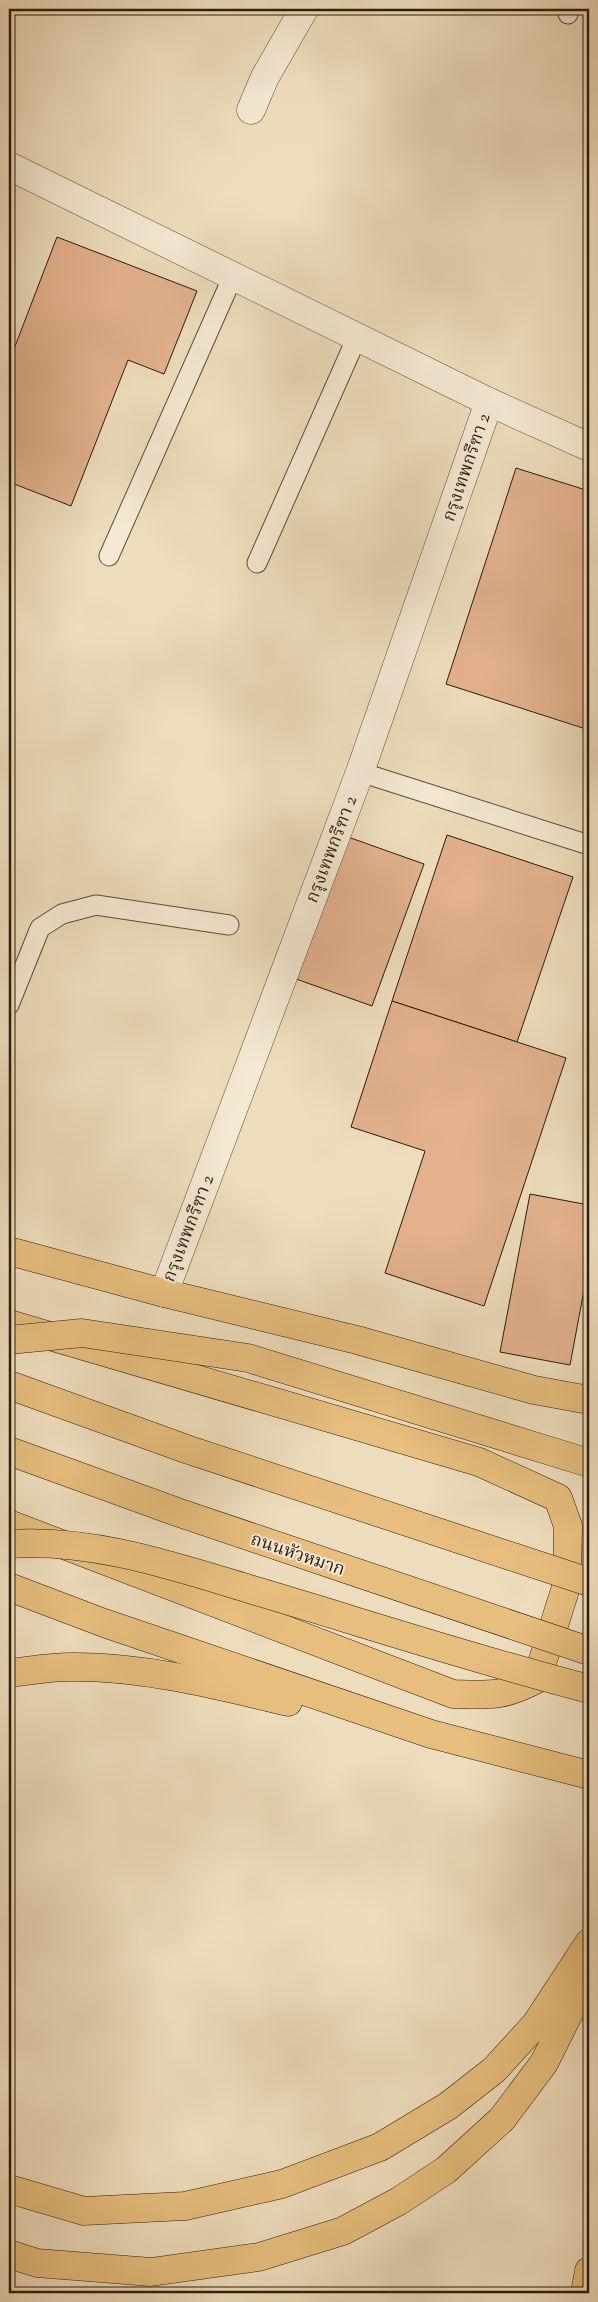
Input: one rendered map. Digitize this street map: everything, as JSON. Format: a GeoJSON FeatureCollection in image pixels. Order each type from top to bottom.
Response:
{"type":"FeatureCollection","features":[{"type":"Feature","properties":{"kind":"main road"},"geometry":{"type":"LineString","coordinates":[[9,1251],[164,1293],[357,1340],[534,1390],[589,1400]]}},
{"type":"Feature","properties":{"kind":"main road"},"geometry":{"type":"LineString","coordinates":[[9,1324],[479,1462],[525,1482],[558,1498],[568,1526],[567,1584],[537,1679],[515,1691],[492,1695],[453,1694],[9,1524]]}},
{"type":"Feature","properties":{"kind":"main road"},"geometry":{"type":"LineString","coordinates":[[9,1340],[82,1333],[248,1358],[589,1463]]}},
{"type":"Feature","properties":{"kind":"main road"},"geometry":{"type":"LineString","coordinates":[[9,1385],[189,1450],[589,1582]]}},
{"type":"Feature","properties":{"kind":"main road","name":"ถนนหัวหมาก"},"geometry":{"type":"LineString","coordinates":[[9,1451],[177,1512],[589,1651]]}},
{"type":"Feature","properties":{"kind":"main road"},"geometry":{"type":"LineString","coordinates":[[9,1544],[30,1542],[98,1548],[200,1574],[452,1652],[589,1689]]}},
{"type":"Feature","properties":{"kind":"main road"},"geometry":{"type":"LineString","coordinates":[[9,1587],[113,1626],[431,1734]]}},
{"type":"Feature","properties":{"kind":"main road"},"geometry":{"type":"LineString","coordinates":[[9,1673],[70,1667],[144,1672],[212,1684],[431,1734],[589,1776]]}},
{"type":"Feature","properties":{"kind":"main road"},"geometry":{"type":"LineString","coordinates":[[9,2189],[84,2211],[185,2206],[282,2184],[380,2146],[448,2106],[494,2070],[536,2024],[589,1943]]}},
{"type":"Feature","properties":{"kind":"main road"},"geometry":{"type":"LineString","coordinates":[[9,2254],[37,2264],[151,2272],[259,2257],[343,2230],[399,2201],[446,2170],[502,2119],[544,2064],[571,2009],[589,1963]]}},
{"type":"Feature","properties":{"kind":"main road"},"geometry":{"type":"LineString","coordinates":[[585,2293],[589,2271]]}},
{"type":"Feature","properties":{"kind":"street"},"geometry":{"type":"LineString","coordinates":[[251,110],[265,76],[304,9]]}},
{"type":"Feature","properties":{"kind":"street"},"geometry":{"type":"LineString","coordinates":[[9,166],[489,402],[589,447]]}},
{"type":"Feature","properties":{"kind":"street","name":"กรุงเทพกรีฑา 2"},"geometry":{"type":"LineString","coordinates":[[164,1293],[360,772],[489,402]]}},
{"type":"Feature","properties":{"kind":"lane"},"geometry":{"type":"LineString","coordinates":[[109,556],[232,276]]}},
{"type":"Feature","properties":{"kind":"lane"},"geometry":{"type":"LineString","coordinates":[[257,563],[357,338]]}},
{"type":"Feature","properties":{"kind":"lane"},"geometry":{"type":"LineString","coordinates":[[360,772],[589,845]]}},
{"type":"Feature","properties":{"kind":"lane"},"geometry":{"type":"LineString","coordinates":[[9,1005],[40,928],[62,914],[96,905],[229,926]]}},
{"type":"Feature","properties":{"kind":"building"},"geometry":{"type":"Polygon","coordinates":[[[57,237],[197,291],[164,374],[128,360],[71,506],[9,482],[9,362],[57,237]]]}},
{"type":"Feature","properties":{"kind":"building"},"geometry":{"type":"Polygon","coordinates":[[[516,468],[589,491],[589,730],[446,684],[516,468]]]}},
{"type":"Feature","properties":{"kind":"building"},"geometry":{"type":"Polygon","coordinates":[[[447,835],[573,877],[517,1042],[392,1001],[447,835]]]}},
{"type":"Feature","properties":{"kind":"building"},"geometry":{"type":"Polygon","coordinates":[[[348,837],[424,864],[372,1006],[296,979],[348,837]]]}},
{"type":"Feature","properties":{"kind":"building"},"geometry":{"type":"Polygon","coordinates":[[[392,1001],[566,1058],[484,1306],[385,1273],[425,1151],[351,1127],[392,1001]]]}},
{"type":"Feature","properties":{"kind":"building"},"geometry":{"type":"Polygon","coordinates":[[[530,1194],[589,1205],[589,1291],[584,1290],[570,1365],[500,1352],[530,1194]]]}}]}
